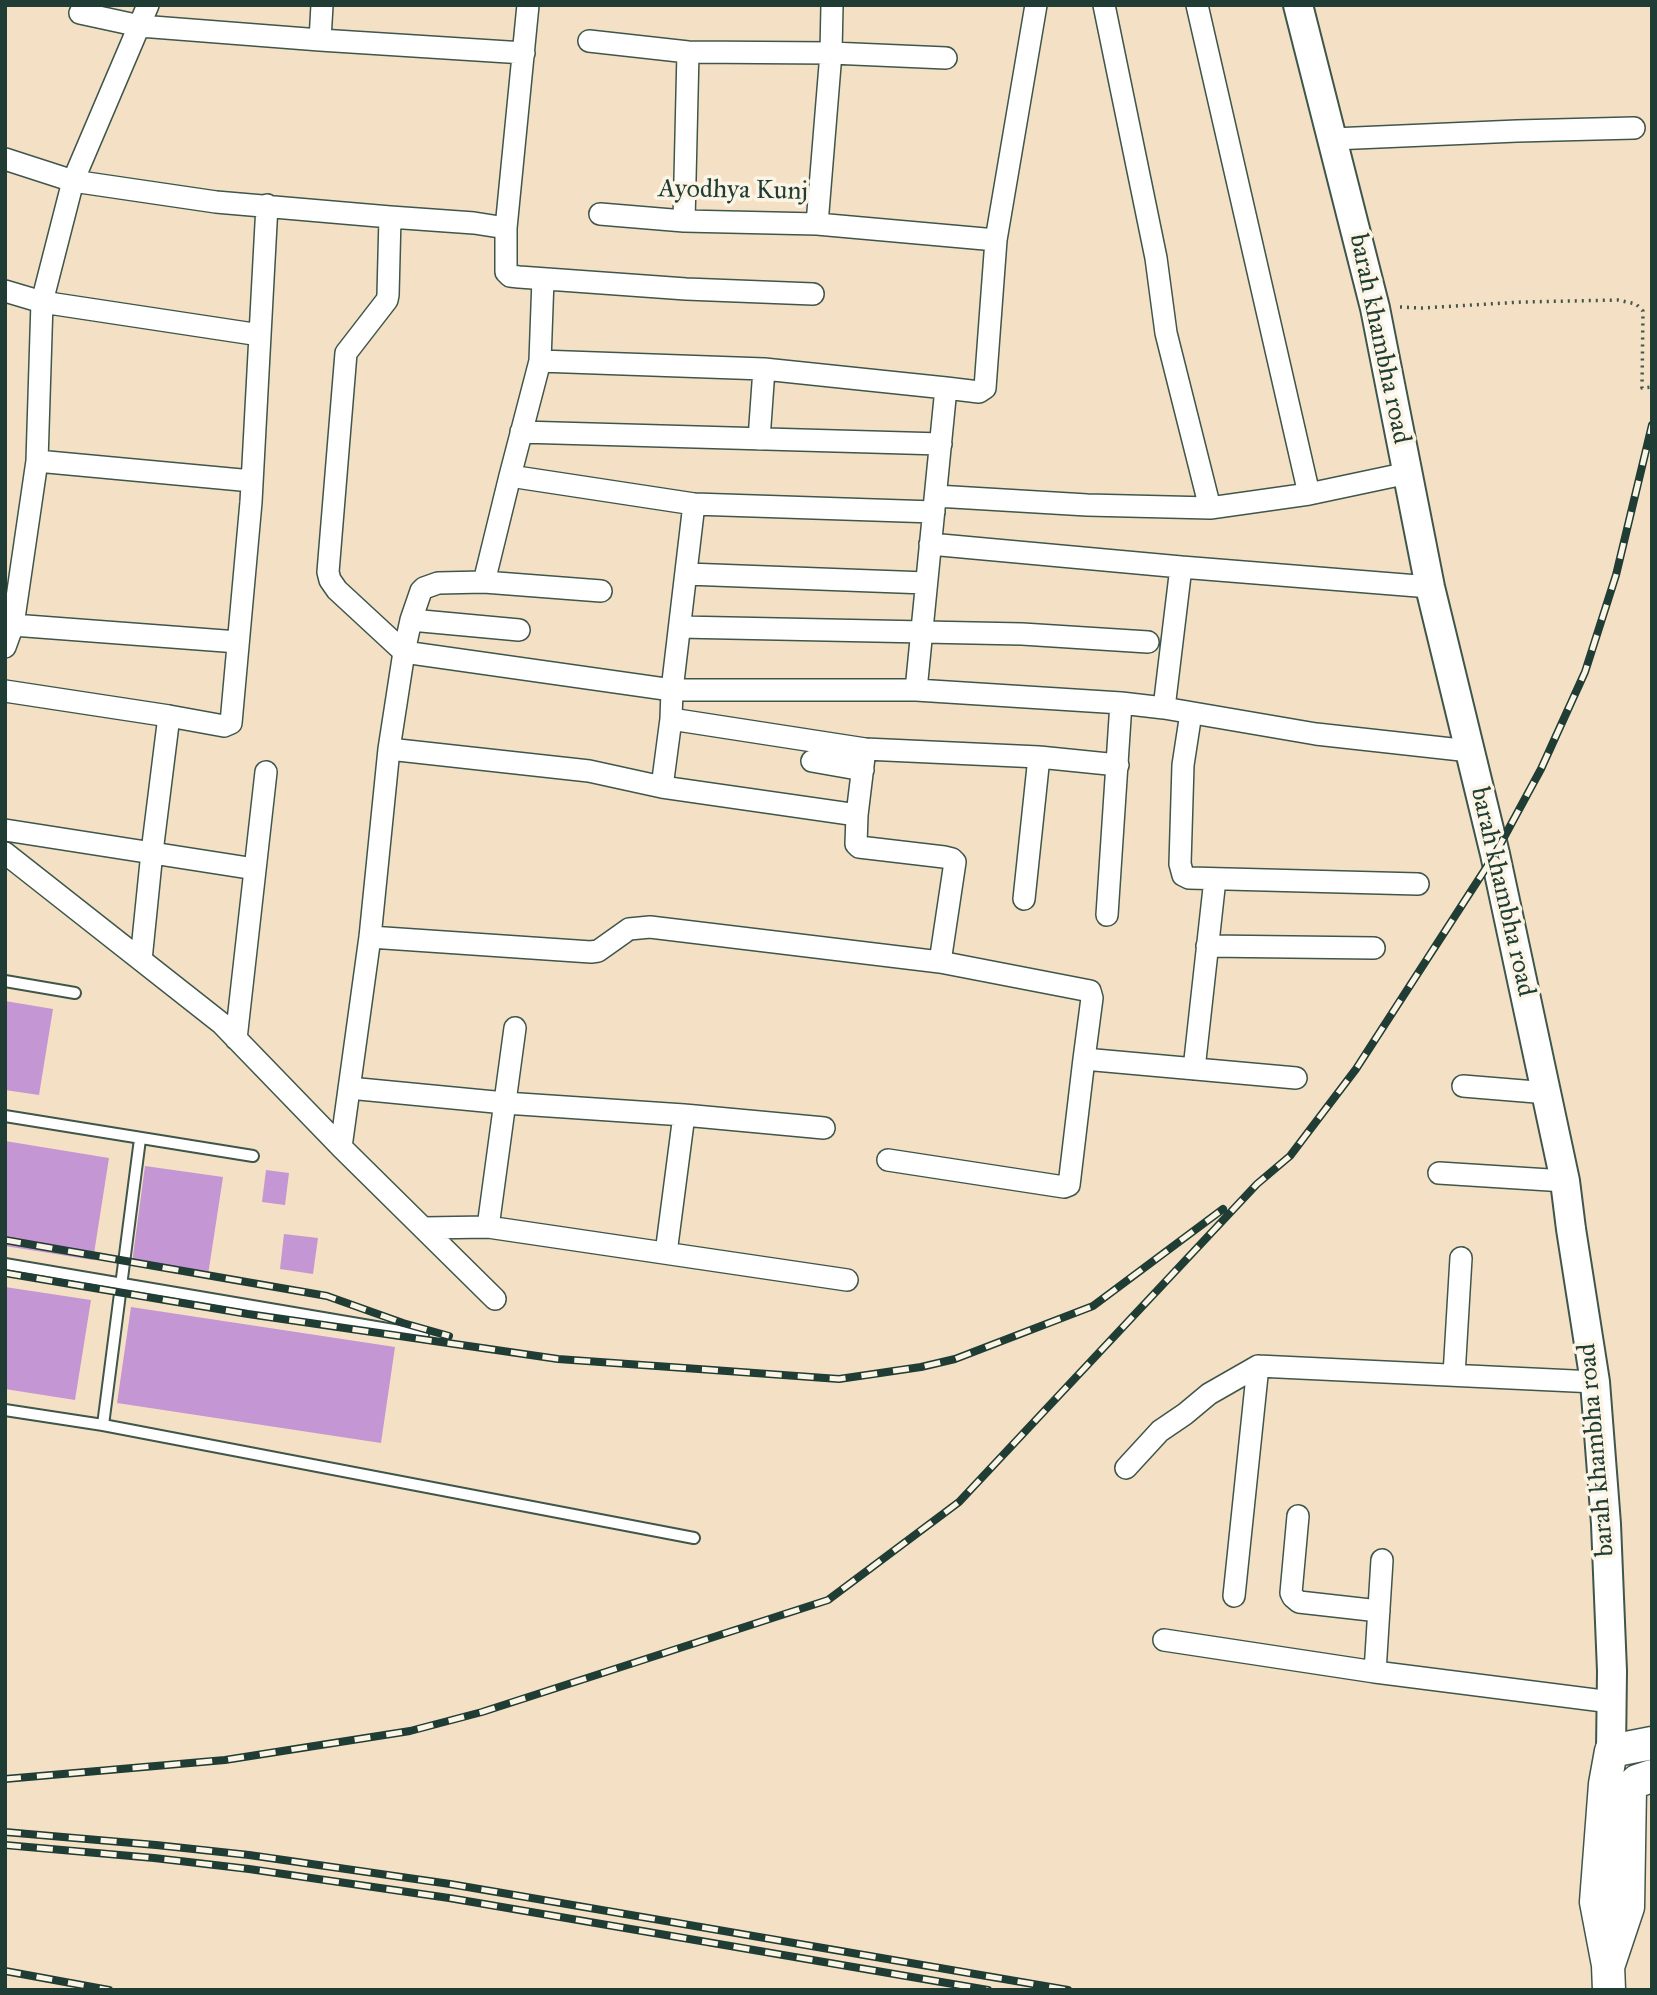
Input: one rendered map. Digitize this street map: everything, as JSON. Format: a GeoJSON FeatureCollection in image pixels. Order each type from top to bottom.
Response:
{"type":"FeatureCollection","features":[{"type":"Feature","properties":{"kind":"main road"},"geometry":{"type":"LineString","coordinates":[[1609,1977],[1596,1902],[1605,1784],[1611,1751],[1652,1743]]}},
{"type":"Feature","properties":{"kind":"main road"},"geometry":{"type":"LineString","coordinates":[[1609,1977],[1628,1907],[1630,1788],[1644,1779]]}},
{"type":"Feature","properties":{"kind":"street"},"geometry":{"type":"LineString","coordinates":[[5,648],[13,625],[37,461],[42,302],[73,181],[148,5]]}},
{"type":"Feature","properties":{"kind":"street"},"geometry":{"type":"LineString","coordinates":[[320,40],[322,5]]}},
{"type":"Feature","properties":{"kind":"street"},"geometry":{"type":"LineString","coordinates":[[528,5],[506,228],[506,272],[510,276],[543,279],[813,294]]}},
{"type":"Feature","properties":{"kind":"street","name":"Ayodhya Kunj"},"geometry":{"type":"LineString","coordinates":[[600,214],[684,221],[817,224],[831,53],[832,5]]}},
{"type":"Feature","properties":{"kind":"street"},"geometry":{"type":"LineString","coordinates":[[540,361],[764,369],[979,392],[985,388],[996,240],[1036,5]]}},
{"type":"Feature","properties":{"kind":"street"},"geometry":{"type":"LineString","coordinates":[[1104,5],[1156,258],[1166,333],[1210,508]]}},
{"type":"Feature","properties":{"kind":"street"},"geometry":{"type":"LineString","coordinates":[[1197,5],[1309,494]]}},
{"type":"Feature","properties":{"kind":"street","name":"barah khambha road"},"geometry":{"type":"LineString","coordinates":[[1298,5],[1375,308],[1430,587],[1548,1093],[1565,1181],[1595,1382],[1606,1524],[1612,1671],[1611,1751]]}},
{"type":"Feature","properties":{"kind":"street"},"geometry":{"type":"LineString","coordinates":[[80,13],[140,26],[524,53]]}},
{"type":"Feature","properties":{"kind":"street"},"geometry":{"type":"LineString","coordinates":[[589,41],[688,52],[831,53],[946,58]]}},
{"type":"Feature","properties":{"kind":"street"},"geometry":{"type":"LineString","coordinates":[[684,221],[688,52]]}},
{"type":"Feature","properties":{"kind":"street"},"geometry":{"type":"LineString","coordinates":[[1333,139],[1634,128]]}},
{"type":"Feature","properties":{"kind":"street"},"geometry":{"type":"LineString","coordinates":[[5,159],[73,181],[216,202],[474,223],[506,228]]}},
{"type":"Feature","properties":{"kind":"street"},"geometry":{"type":"LineString","coordinates":[[5,691],[224,726],[230,723],[252,481],[267,205]]}},
{"type":"Feature","properties":{"kind":"street"},"geometry":{"type":"LineString","coordinates":[[390,217],[387,300],[346,353],[328,572],[337,590],[404,652],[673,690],[916,690],[1121,703],[1191,712],[1316,734],[1470,751]]}},
{"type":"Feature","properties":{"kind":"street"},"geometry":{"type":"LineString","coordinates":[[817,224],[996,240]]}},
{"type":"Feature","properties":{"kind":"street"},"geometry":{"type":"LineString","coordinates":[[485,582],[540,361],[543,279]]}},
{"type":"Feature","properties":{"kind":"street"},"geometry":{"type":"LineString","coordinates":[[5,291],[42,302],[260,335]]}},
{"type":"Feature","properties":{"kind":"street"},"geometry":{"type":"LineString","coordinates":[[759,439],[764,369]]}},
{"type":"Feature","properties":{"kind":"street"},"geometry":{"type":"LineString","coordinates":[[916,690],[946,388]]}},
{"type":"Feature","properties":{"kind":"street"},"geometry":{"type":"LineString","coordinates":[[521,432],[941,444]]}},
{"type":"Feature","properties":{"kind":"street"},"geometry":{"type":"LineString","coordinates":[[37,461],[252,481]]}},
{"type":"Feature","properties":{"kind":"street"},"geometry":{"type":"LineString","coordinates":[[510,476],[694,503],[1210,508],[1309,494],[1408,473]]}},
{"type":"Feature","properties":{"kind":"street"},"geometry":{"type":"LineString","coordinates":[[662,787],[694,503]]}},
{"type":"Feature","properties":{"kind":"street"},"geometry":{"type":"LineString","coordinates":[[930,544],[1181,568],[1430,587]]}},
{"type":"Feature","properties":{"kind":"street"},"geometry":{"type":"LineString","coordinates":[[1164,708],[1181,568]]}},
{"type":"Feature","properties":{"kind":"street"},"geometry":{"type":"LineString","coordinates":[[687,574],[926,583]]}},
{"type":"Feature","properties":{"kind":"street"},"geometry":{"type":"LineString","coordinates":[[341,1147],[370,937],[389,749],[404,652],[421,592],[429,585],[485,582],[601,591]]}},
{"type":"Feature","properties":{"kind":"street"},"geometry":{"type":"LineString","coordinates":[[411,620],[519,630]]}},
{"type":"Feature","properties":{"kind":"street"},"geometry":{"type":"LineString","coordinates":[[13,625],[238,642]]}},
{"type":"Feature","properties":{"kind":"street"},"geometry":{"type":"LineString","coordinates":[[680,626],[1022,634],[1147,642]]}},
{"type":"Feature","properties":{"kind":"street"},"geometry":{"type":"LineString","coordinates":[[1107,915],[1121,703]]}},
{"type":"Feature","properties":{"kind":"street"},"geometry":{"type":"LineString","coordinates":[[1191,712],[1183,765],[1183,875],[1189,878],[1215,879],[1418,884]]}},
{"type":"Feature","properties":{"kind":"street"},"geometry":{"type":"LineString","coordinates":[[141,960],[169,716]]}},
{"type":"Feature","properties":{"kind":"street"},"geometry":{"type":"LineString","coordinates":[[671,719],[864,760]]}},
{"type":"Feature","properties":{"kind":"street"},"geometry":{"type":"LineString","coordinates":[[389,749],[589,771],[662,787],[857,815]]}},
{"type":"Feature","properties":{"kind":"street"},"geometry":{"type":"LineString","coordinates":[[812,761],[1039,757],[1118,765]]}},
{"type":"Feature","properties":{"kind":"street"},"geometry":{"type":"LineString","coordinates":[[1024,898],[1039,757]]}},
{"type":"Feature","properties":{"kind":"street"},"geometry":{"type":"LineString","coordinates":[[864,760],[855,840],[859,847],[944,857],[955,862],[940,962]]}},
{"type":"Feature","properties":{"kind":"street"},"geometry":{"type":"LineString","coordinates":[[236,1039],[266,772]]}},
{"type":"Feature","properties":{"kind":"street"},"geometry":{"type":"LineString","coordinates":[[5,830],[255,869]]}},
{"type":"Feature","properties":{"kind":"street"},"geometry":{"type":"LineString","coordinates":[[5,853],[221,1023],[341,1147],[495,1299]]}},
{"type":"Feature","properties":{"kind":"street"},"geometry":{"type":"LineString","coordinates":[[1194,1069],[1215,879]]}},
{"type":"Feature","properties":{"kind":"street"},"geometry":{"type":"LineString","coordinates":[[370,937],[591,953],[598,951],[628,929],[650,927],[940,962],[1090,991],[1092,998],[1069,1185],[1059,1187],[888,1160]]}},
{"type":"Feature","properties":{"kind":"street"},"geometry":{"type":"LineString","coordinates":[[1207,946],[1374,948]]}},
{"type":"Feature","properties":{"kind":"street"},"geometry":{"type":"LineString","coordinates":[[488,1227],[515,1028]]}},
{"type":"Feature","properties":{"kind":"street"},"geometry":{"type":"LineString","coordinates":[[1084,1059],[1296,1078]]}},
{"type":"Feature","properties":{"kind":"street"},"geometry":{"type":"LineString","coordinates":[[1463,1086],[1548,1093]]}},
{"type":"Feature","properties":{"kind":"street"},"geometry":{"type":"LineString","coordinates":[[349,1088],[824,1128]]}},
{"type":"Feature","properties":{"kind":"street"},"geometry":{"type":"LineString","coordinates":[[666,1253],[684,1115]]}},
{"type":"Feature","properties":{"kind":"street"},"geometry":{"type":"LineString","coordinates":[[1439,1173],[1565,1181]]}},
{"type":"Feature","properties":{"kind":"street"},"geometry":{"type":"LineString","coordinates":[[424,1228],[488,1227],[847,1280]]}},
{"type":"Feature","properties":{"kind":"street"},"geometry":{"type":"LineString","coordinates":[[1454,1375],[1461,1258]]}},
{"type":"Feature","properties":{"kind":"street"},"geometry":{"type":"LineString","coordinates":[[1126,1468],[1160,1431],[1209,1394],[1258,1366],[1595,1382]]}},
{"type":"Feature","properties":{"kind":"street"},"geometry":{"type":"LineString","coordinates":[[1234,1596],[1258,1366]]}},
{"type":"Feature","properties":{"kind":"street"},"geometry":{"type":"LineString","coordinates":[[1298,1516],[1291,1593],[1293,1597],[1299,1602],[1379,1611]]}},
{"type":"Feature","properties":{"kind":"street"},"geometry":{"type":"LineString","coordinates":[[1375,1672],[1382,1560]]}},
{"type":"Feature","properties":{"kind":"street"},"geometry":{"type":"LineString","coordinates":[[1164,1640],[1375,1672],[1611,1702]]}},
{"type":"Feature","properties":{"kind":"lane"},"geometry":{"type":"LineString","coordinates":[[5,981],[75,993]]}},
{"type":"Feature","properties":{"kind":"lane"},"geometry":{"type":"LineString","coordinates":[[5,1116],[253,1156]]}},
{"type":"Feature","properties":{"kind":"lane"},"geometry":{"type":"LineString","coordinates":[[103,1425],[141,1139]]}},
{"type":"Feature","properties":{"kind":"lane"},"geometry":{"type":"LineString","coordinates":[[5,1264],[423,1335]]}},
{"type":"Feature","properties":{"kind":"lane"},"geometry":{"type":"LineString","coordinates":[[5,1410],[103,1425],[694,1538]]}},
{"type":"Feature","properties":{"kind":"path"},"geometry":{"type":"LineString","coordinates":[[1375,308],[1618,300],[1636,304],[1643,311],[1642,388],[1652,387]]}},
{"type":"Feature","properties":{"kind":"building"},"geometry":{"type":"Polygon","coordinates":[[[5,1001],[53,1009],[39,1095],[5,1090],[5,1001]]]}},
{"type":"Feature","properties":{"kind":"building"},"geometry":{"type":"Polygon","coordinates":[[[5,1141],[109,1158],[93,1260],[5,1246],[5,1141]]]}},
{"type":"Feature","properties":{"kind":"building"},"geometry":{"type":"Polygon","coordinates":[[[145,1166],[223,1177],[208,1275],[132,1263],[145,1166]]]}},
{"type":"Feature","properties":{"kind":"building"},"geometry":{"type":"Polygon","coordinates":[[[266,1170],[289,1173],[285,1205],[262,1202],[266,1170]]]}},
{"type":"Feature","properties":{"kind":"building"},"geometry":{"type":"Polygon","coordinates":[[[284,1234],[318,1238],[313,1274],[280,1269],[284,1234]]]}},
{"type":"Feature","properties":{"kind":"building"},"geometry":{"type":"Polygon","coordinates":[[[5,1287],[91,1300],[75,1400],[5,1389],[5,1287]]]}},
{"type":"Feature","properties":{"kind":"building"},"geometry":{"type":"Polygon","coordinates":[[[131,1307],[395,1347],[381,1443],[117,1403],[131,1307]]]}},
{"type":"Feature","properties":{"kind":"railway"},"geometry":{"type":"LineString","coordinates":[[5,1779],[225,1760],[410,1731],[482,1712],[828,1600],[959,1502],[1257,1184],[1290,1156],[1356,1069],[1495,854],[1541,769],[1585,672],[1616,575],[1652,425]]}},
{"type":"Feature","properties":{"kind":"railway"},"geometry":{"type":"LineString","coordinates":[[5,1273],[248,1314],[558,1359],[839,1379],[921,1367],[955,1359],[1093,1306],[1223,1209]]}},
{"type":"Feature","properties":{"kind":"railway"},"geometry":{"type":"LineString","coordinates":[[5,1240],[327,1296],[449,1336]]}},
{"type":"Feature","properties":{"kind":"railway"},"geometry":{"type":"LineString","coordinates":[[5,1832],[249,1855],[450,1884],[1068,1990]]}},
{"type":"Feature","properties":{"kind":"railway"},"geometry":{"type":"LineString","coordinates":[[5,1845],[249,1869],[449,1898],[988,1990]]}},
{"type":"Feature","properties":{"kind":"railway"},"geometry":{"type":"LineString","coordinates":[[5,1971],[109,1990]]}}]}
